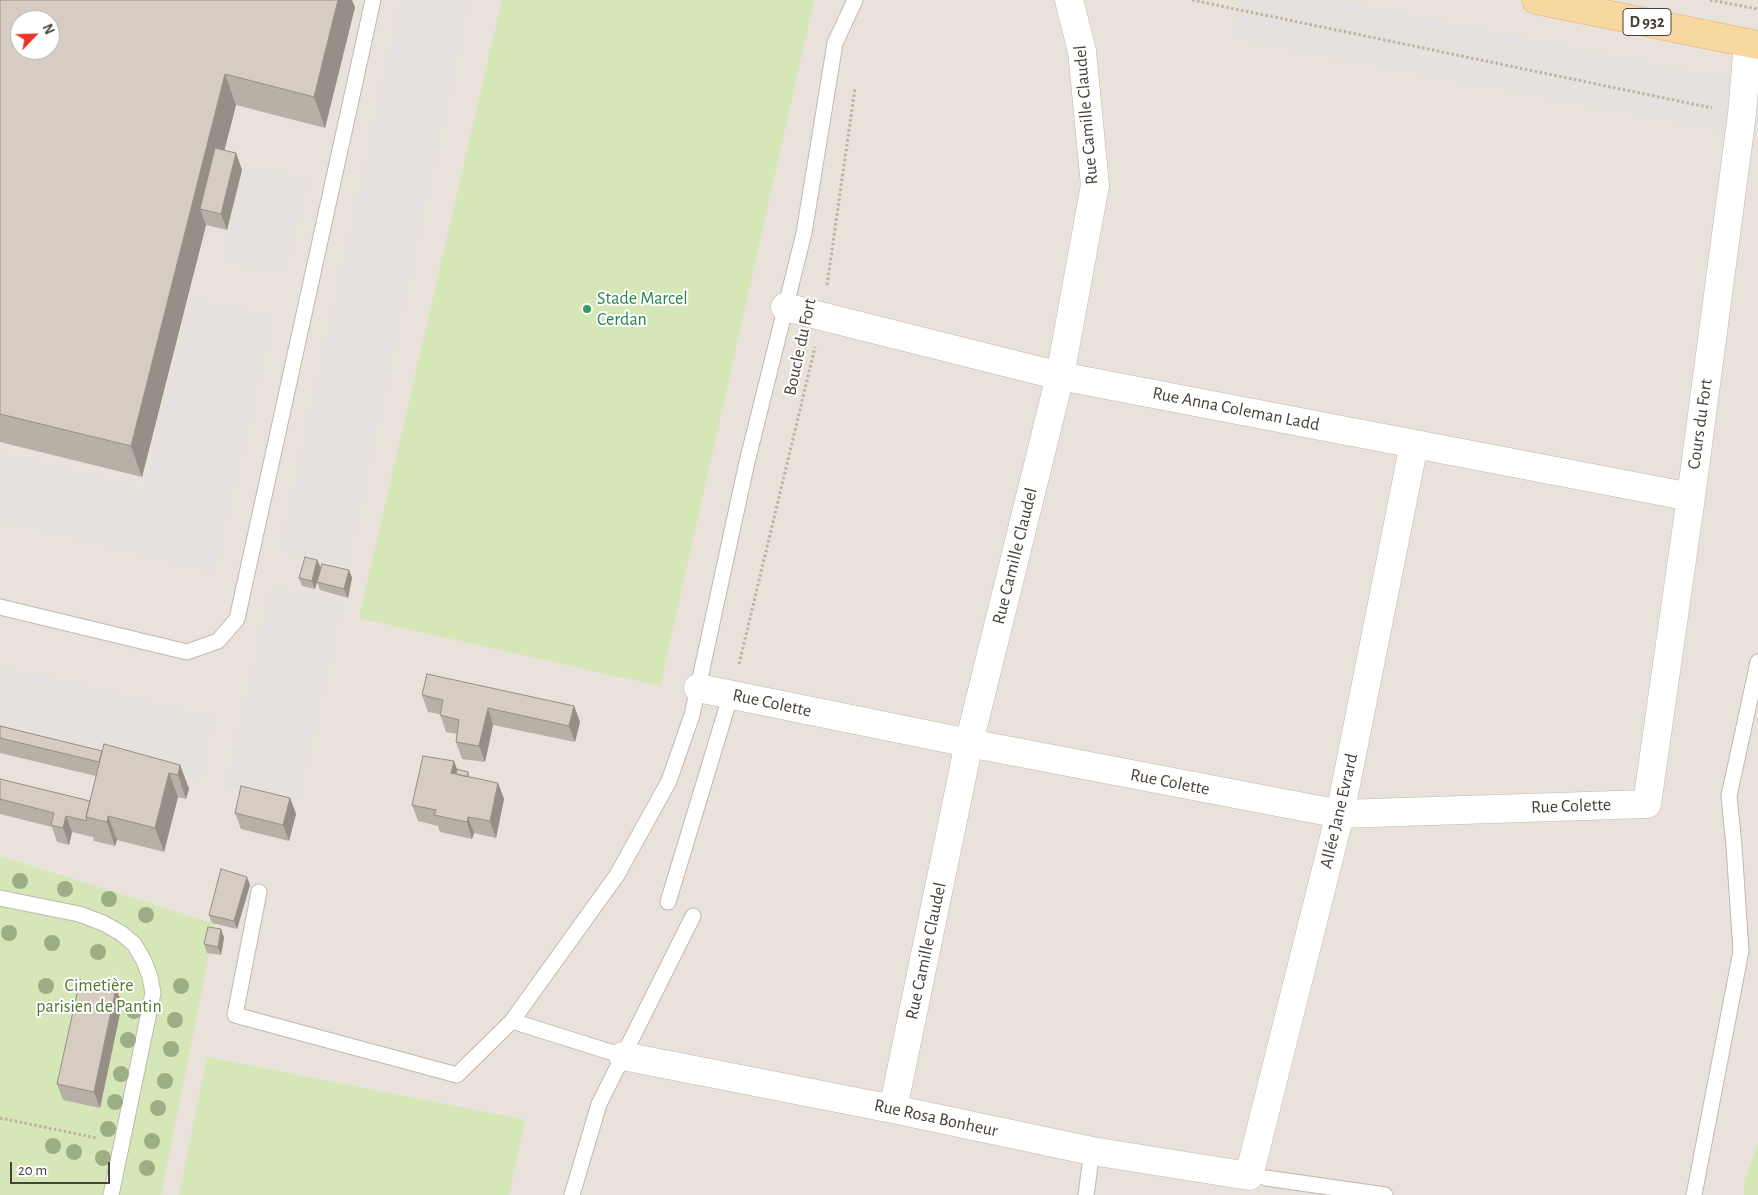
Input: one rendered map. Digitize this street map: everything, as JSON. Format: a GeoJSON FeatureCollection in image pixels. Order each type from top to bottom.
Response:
{"type":"FeatureCollection","features":[{"type":"Feature","properties":{"kind":"main road","name":"D 932"},"geometry":{"type":"LineString","coordinates":[[1536,0],[1753,44]]}},
{"type":"Feature","properties":{"kind":"street","name":"Rue Camille Claudel"},"geometry":{"type":"LineString","coordinates":[[893,1109],[969,743],[1060,376],[1095,185],[1082,51],[1069,0]]}},
{"type":"Feature","properties":{"kind":"street","name":"Cours du Fort"},"geometry":{"type":"LineString","coordinates":[[1647,804],[1753,44]]}},
{"type":"Feature","properties":{"kind":"street","name":"Rue Anna Coleman Ladd"},"geometry":{"type":"LineString","coordinates":[[785,307],[1060,376],[1691,497]]}},
{"type":"Feature","properties":{"kind":"street","name":"Allée Jane Evrard"},"geometry":{"type":"LineString","coordinates":[[1258,1177],[1340,814],[1414,444]]}},
{"type":"Feature","properties":{"kind":"street","name":"Rue Colette"},"geometry":{"type":"LineString","coordinates":[[698,688],[969,743],[1340,814],[1647,804]]}},
{"type":"Feature","properties":{"kind":"street","name":"Rue Rosa Bonheur"},"geometry":{"type":"LineString","coordinates":[[623,1056],[893,1109],[1092,1151],[1258,1177]]}},
{"type":"Feature","properties":{"kind":"lane"},"geometry":{"type":"LineString","coordinates":[[0,607],[188,652],[218,641],[237,619],[373,0]]}},
{"type":"Feature","properties":{"kind":"lane"},"geometry":{"type":"LineString","coordinates":[[259,892],[235,1015],[457,1075],[512,1020],[618,875],[669,781],[692,715],[747,462],[804,233],[835,43],[854,0]]}},
{"type":"Feature","properties":{"kind":"lane"},"geometry":{"type":"LineString","coordinates":[[1694,1195],[1741,951],[1729,796],[1758,662]]}},
{"type":"Feature","properties":{"kind":"lane"},"geometry":{"type":"LineString","coordinates":[[668,902],[731,694]]}},
{"type":"Feature","properties":{"kind":"lane"},"geometry":{"type":"LineString","coordinates":[[0,898],[79,914],[104,923],[121,933],[134,944],[144,960],[153,993],[112,1195]]}},
{"type":"Feature","properties":{"kind":"lane"},"geometry":{"type":"LineString","coordinates":[[572,1195],[598,1104],[693,916]]}},
{"type":"Feature","properties":{"kind":"lane"},"geometry":{"type":"LineString","coordinates":[[512,1020],[623,1056]]}},
{"type":"Feature","properties":{"kind":"lane"},"geometry":{"type":"LineString","coordinates":[[1086,1195],[1092,1151]]}},
{"type":"Feature","properties":{"kind":"lane"},"geometry":{"type":"LineString","coordinates":[[1258,1177],[1385,1195]]}},
{"type":"Feature","properties":{"kind":"path"},"geometry":{"type":"LineString","coordinates":[[1192,0],[1742,114]]}},
{"type":"Feature","properties":{"kind":"path"},"geometry":{"type":"LineString","coordinates":[[1710,0],[1758,9]]}},
{"type":"Feature","properties":{"kind":"path","name":"Boucle du Fort"},"geometry":{"type":"LineString","coordinates":[[731,694],[822,316],[857,79]]}},
{"type":"Feature","properties":{"kind":"path"},"geometry":{"type":"LineString","coordinates":[[0,1118],[122,1144]]}},
{"type":"Feature","properties":{"kind":"shaded area"},"geometry":{"type":"Polygon","coordinates":[[[0,0],[1758,0],[1758,1195],[0,1195],[0,0]]]}},
{"type":"Feature","properties":{"kind":"shaded area"},"geometry":{"type":"Polygon","coordinates":[[[401,0],[446,0],[468,5],[347,568],[280,552],[401,0]]]}},
{"type":"Feature","properties":{"kind":"shaded area"},"geometry":{"type":"Polygon","coordinates":[[[1243,0],[1334,0],[1758,85],[1758,138],[1234,39],[1243,0]]]}},
{"type":"Feature","properties":{"kind":"shaded area"},"geometry":{"type":"Polygon","coordinates":[[[246,165],[308,179],[284,275],[222,261],[246,165]]]}},
{"type":"Feature","properties":{"kind":"shaded area"},"geometry":{"type":"Polygon","coordinates":[[[194,299],[274,316],[214,572],[0,521],[0,453],[146,488],[194,299]]]}},
{"type":"Feature","properties":{"kind":"shaded area"},"geometry":{"type":"Polygon","coordinates":[[[272,586],[343,602],[298,802],[226,786],[272,586]]]}},
{"type":"Feature","properties":{"kind":"shaded area"},"geometry":{"type":"Polygon","coordinates":[[[0,666],[215,717],[199,785],[0,736],[0,666]]]}},
{"type":"Feature","properties":{"kind":"green space","name":"Stade Marcel Cerdan"},"geometry":{"type":"Polygon","coordinates":[[[502,0],[814,0],[660,686],[359,618],[502,0]]]}},
{"type":"Feature","properties":{"kind":"green space","name":"Cimetière parisien de Pantin"},"geometry":{"type":"Polygon","coordinates":[[[0,856],[215,924],[161,1195],[0,1195],[0,856]]]}},
{"type":"Feature","properties":{"kind":"green space"},"geometry":{"type":"Polygon","coordinates":[[[207,1057],[525,1120],[509,1195],[179,1195],[207,1057]]]}},
{"type":"Feature","properties":{"kind":"green space"},"geometry":{"type":"Polygon","coordinates":[[[1758,1144],[1758,1195],[1744,1195],[1745,1179],[1758,1144]]]}},
{"type":"Feature","properties":{"kind":"building"},"geometry":{"type":"Polygon","coordinates":[[[0,0],[338,0],[314,97],[225,74],[131,446],[0,414],[0,0]]]}},
{"type":"Feature","properties":{"kind":"building"},"geometry":{"type":"Polygon","coordinates":[[[215,148],[236,153],[221,214],[200,209],[215,148]]]}},
{"type":"Feature","properties":{"kind":"building"},"geometry":{"type":"Polygon","coordinates":[[[305,557],[317,560],[312,581],[299,578],[305,557]]]}},
{"type":"Feature","properties":{"kind":"building"},"geometry":{"type":"Polygon","coordinates":[[[322,564],[349,570],[344,589],[317,582],[322,564]]]}},
{"type":"Feature","properties":{"kind":"building"},"geometry":{"type":"Polygon","coordinates":[[[427,674],[574,706],[569,726],[488,708],[479,746],[456,742],[459,720],[440,715],[443,700],[422,695],[427,674]]]}},
{"type":"Feature","properties":{"kind":"building"},"geometry":{"type":"Polygon","coordinates":[[[0,726],[102,751],[99,762],[0,738],[0,726]]]}},
{"type":"Feature","properties":{"kind":"building"},"geometry":{"type":"Polygon","coordinates":[[[104,744],[180,765],[178,775],[169,773],[155,828],[108,816],[107,822],[86,817],[104,744]]]}},
{"type":"Feature","properties":{"kind":"building"},"geometry":{"type":"Polygon","coordinates":[[[423,756],[454,761],[451,773],[498,783],[490,821],[468,817],[467,822],[434,815],[436,810],[412,805],[423,756]]]}},
{"type":"Feature","properties":{"kind":"building"},"geometry":{"type":"Polygon","coordinates":[[[457,769],[468,772],[467,777],[456,774],[457,769]]]}},
{"type":"Feature","properties":{"kind":"building"},"geometry":{"type":"Polygon","coordinates":[[[0,779],[90,801],[86,817],[87,821],[66,816],[63,828],[51,825],[54,813],[0,799],[0,779]]]}},
{"type":"Feature","properties":{"kind":"building"},"geometry":{"type":"Polygon","coordinates":[[[241,786],[290,798],[283,825],[235,813],[241,786]]]}},
{"type":"Feature","properties":{"kind":"building"},"geometry":{"type":"Polygon","coordinates":[[[221,869],[247,877],[234,921],[209,915],[221,869]]]}},
{"type":"Feature","properties":{"kind":"building"},"geometry":{"type":"Polygon","coordinates":[[[208,927],[221,929],[218,947],[204,944],[208,927]]]}},
{"type":"Feature","properties":{"kind":"building"},"geometry":{"type":"Polygon","coordinates":[[[80,980],[116,988],[94,1092],[57,1084],[80,980]]]}},
{"type":"Feature","properties":{"kind":"place","name":"Stade Marcel Cerdan"},"geometry":{"type":"Point","coordinates":[587,309]}}]}
